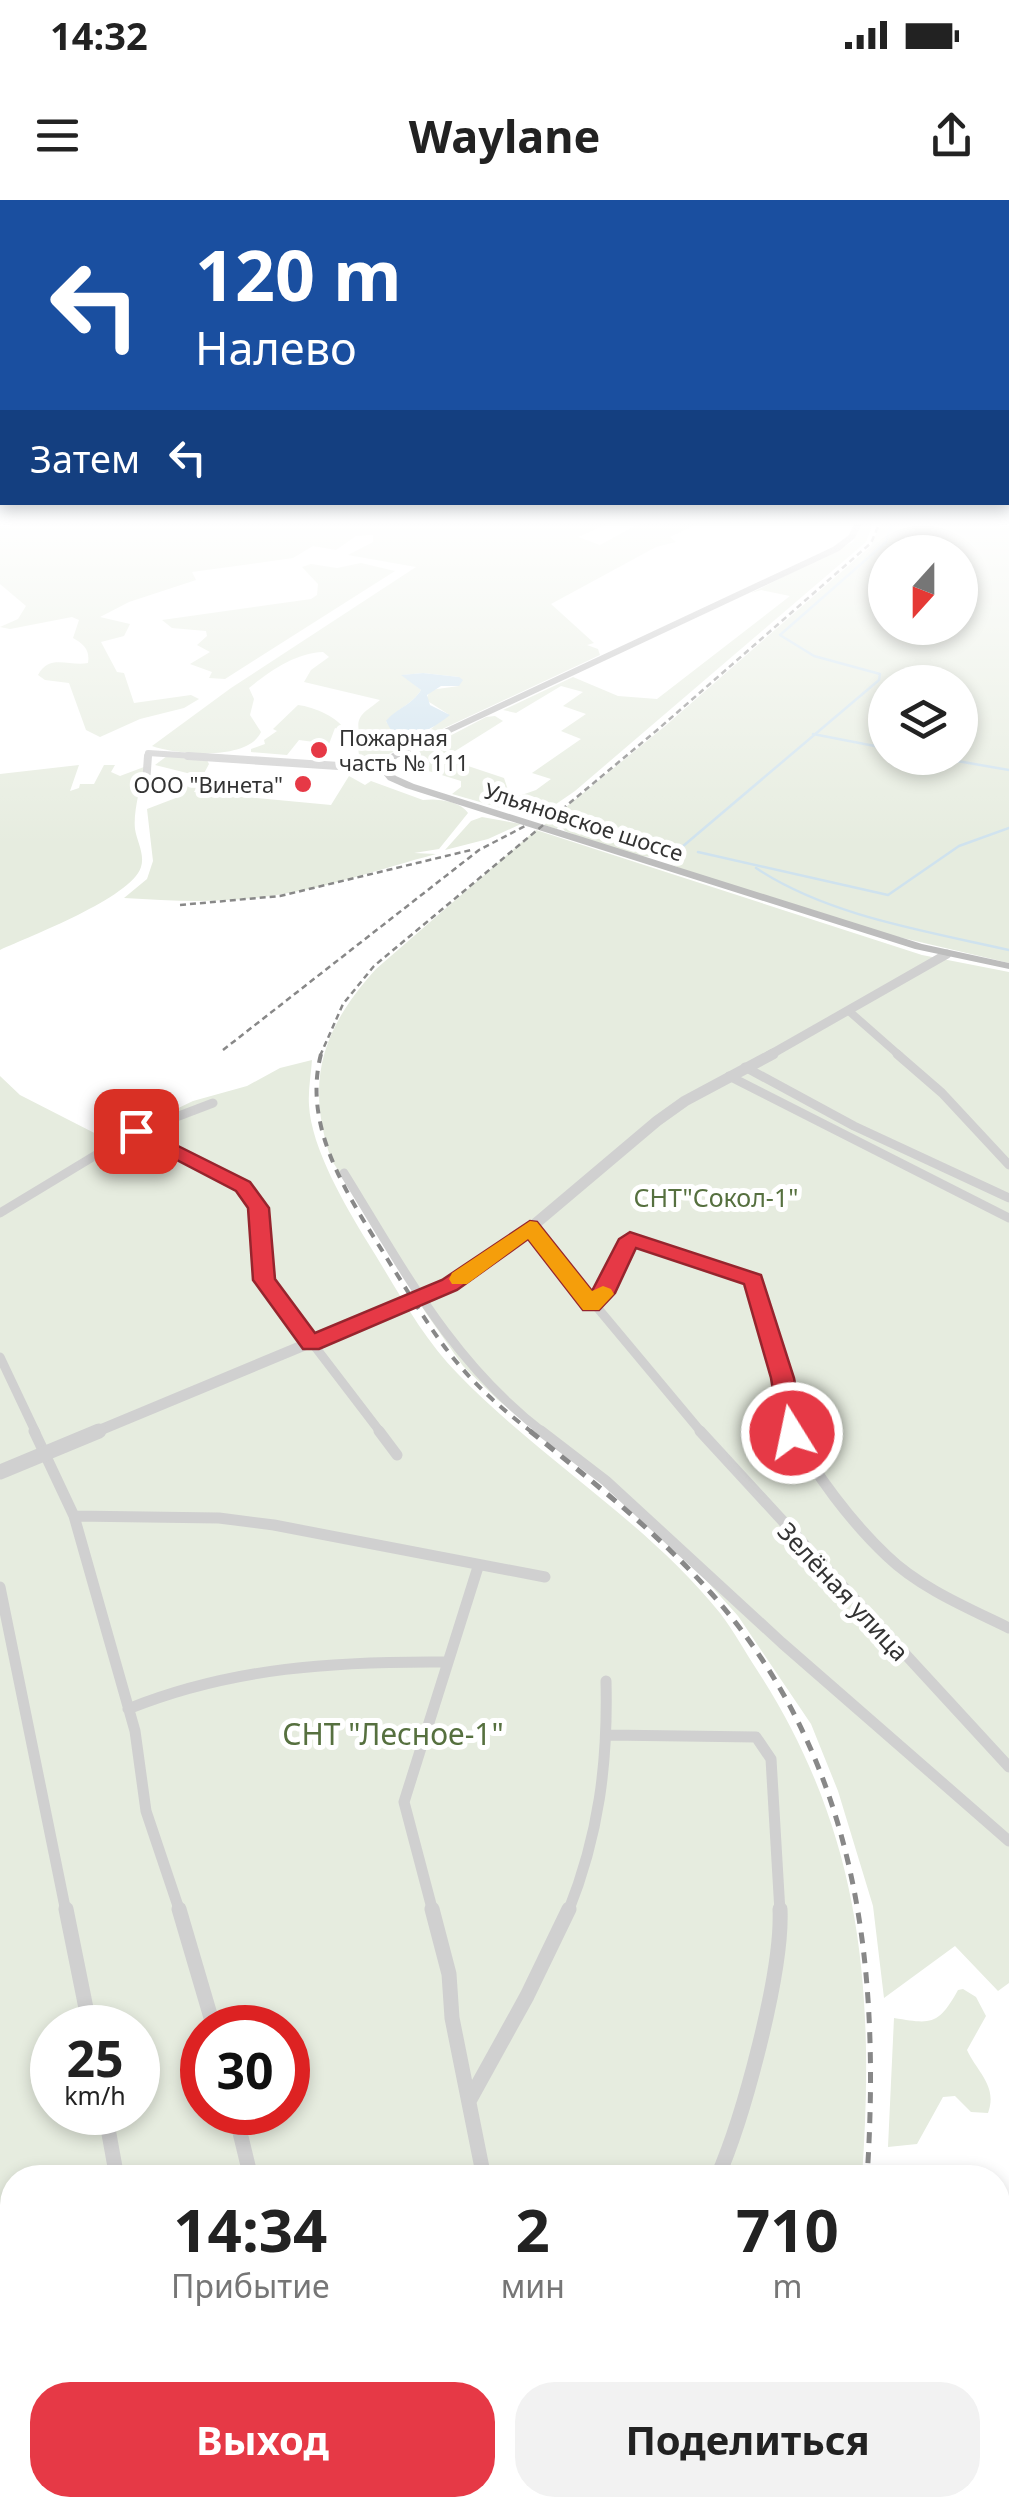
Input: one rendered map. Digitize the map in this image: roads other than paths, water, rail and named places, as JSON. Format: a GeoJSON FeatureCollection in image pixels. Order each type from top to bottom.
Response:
{"type":"FeatureCollection","features":[{"type":"Feature","properties":{"kind":"main road"},"geometry":{"type":"LineString","coordinates":[[384,769],[394,756],[663,630]]}},
{"type":"Feature","properties":{"kind":"main road","name":"Ульяновское шоссе"},"geometry":{"type":"LineString","coordinates":[[384,769],[392,778],[410,786],[947,954],[1009,966]]}},
{"type":"Feature","properties":{"kind":"street"},"geometry":{"type":"LineString","coordinates":[[146,784],[148,754],[384,769]]}},
{"type":"Feature","properties":{"kind":"street"},"geometry":{"type":"LineString","coordinates":[[0,1472],[449,1285],[530,1227],[657,1120],[947,954]]}},
{"type":"Feature","properties":{"kind":"street"},"geometry":{"type":"LineString","coordinates":[[850,1012],[942,1092],[1009,1165]]}},
{"type":"Feature","properties":{"kind":"street"},"geometry":{"type":"LineString","coordinates":[[745,1068],[854,1126],[1009,1198]]}},
{"type":"Feature","properties":{"kind":"street"},"geometry":{"type":"LineString","coordinates":[[729,1076],[1009,1218]]}},
{"type":"Feature","properties":{"kind":"street"},"geometry":{"type":"LineString","coordinates":[[0,1213],[136,1131],[213,1103]]}},
{"type":"Feature","properties":{"kind":"street"},"geometry":{"type":"LineString","coordinates":[[136,1131],[243,1186],[259,1208],[264,1280],[397,1455]]}},
{"type":"Feature","properties":{"kind":"street"},"geometry":{"type":"LineString","coordinates":[[344,1173],[440,1330],[500,1398],[606,1481],[782,1643],[1009,1841]]}},
{"type":"Feature","properties":{"kind":"street","name":"Зелёная улица"},"geometry":{"type":"LineString","coordinates":[[530,1227],[591,1305],[861,1612],[1009,1767]]}},
{"type":"Feature","properties":{"kind":"street"},"geometry":{"type":"LineString","coordinates":[[591,1305],[604,1293],[630,1239],[754,1280],[782,1378],[792,1433],[828,1486],[888,1558],[951,1600],[1009,1628]]}},
{"type":"Feature","properties":{"kind":"street"},"geometry":{"type":"LineString","coordinates":[[0,1358],[74,1516],[135,1731],[146,1811],[208,2005]]}},
{"type":"Feature","properties":{"kind":"street"},"geometry":{"type":"LineString","coordinates":[[74,1516],[218,1518],[274,1525],[545,1577]]}},
{"type":"Feature","properties":{"kind":"street"},"geometry":{"type":"LineString","coordinates":[[478,1567],[404,1802],[449,1974],[452,2018],[481,2165]]}},
{"type":"Feature","properties":{"kind":"street"},"geometry":{"type":"LineString","coordinates":[[0,1587],[85,2005]]}},
{"type":"Feature","properties":{"kind":"street"},"geometry":{"type":"LineString","coordinates":[[128,1709],[175,1687],[229,1674],[320,1664],[448,1662]]}},
{"type":"Feature","properties":{"kind":"street"},"geometry":{"type":"LineString","coordinates":[[469,2102],[533,1985],[585,1869],[600,1810],[608,1734],[606,1681]]}},
{"type":"Feature","properties":{"kind":"street"},"geometry":{"type":"LineString","coordinates":[[608,1734],[744,1734],[756,1737],[771,1759],[780,1917],[770,1987],[735,2138],[724,2165]]}},
{"type":"Feature","properties":{"kind":"street"},"geometry":{"type":"LineString","coordinates":[[109,2135],[115,2165]]}},
{"type":"Feature","properties":{"kind":"street"},"geometry":{"type":"LineString","coordinates":[[241,2135],[248,2165]]}},
{"type":"Feature","properties":{"kind":"water"},"geometry":{"type":"Polygon","coordinates":[[[423,673],[463,680],[459,686],[441,686],[427,695],[430,705],[450,715],[423,732],[392,732],[386,721],[421,690],[401,675],[423,673]]]}},
{"type":"Feature","properties":{"kind":"waterway"},"geometry":{"type":"LineString","coordinates":[[786,630],[780,635],[814,656],[880,674],[879,680],[815,734]]}},
{"type":"Feature","properties":{"kind":"waterway"},"geometry":{"type":"LineString","coordinates":[[682,847],[815,734]]}},
{"type":"Feature","properties":{"kind":"waterway"},"geometry":{"type":"LineString","coordinates":[[815,734],[868,745]]}},
{"type":"Feature","properties":{"kind":"waterway"},"geometry":{"type":"LineString","coordinates":[[978,765],[1009,770]]}},
{"type":"Feature","properties":{"kind":"waterway"},"geometry":{"type":"LineString","coordinates":[[698,852],[888,895],[959,846],[1009,828]]}},
{"type":"Feature","properties":{"kind":"waterway"},"geometry":{"type":"LineString","coordinates":[[756,868],[784,885],[846,910],[1009,950]]}},
{"type":"Feature","properties":{"kind":"railway"},"geometry":{"type":"LineString","coordinates":[[320,1056],[343,1004],[374,966],[771,630]]}},
{"type":"Feature","properties":{"kind":"railway"},"geometry":{"type":"LineString","coordinates":[[223,1050],[479,850],[527,825]]}},
{"type":"Feature","properties":{"kind":"railway"},"geometry":{"type":"LineString","coordinates":[[180,905],[280,896],[471,850]]}},
{"type":"Feature","properties":{"kind":"railway"},"geometry":{"type":"LineString","coordinates":[[321,1054],[318,1110],[324,1138],[346,1190],[450,1354],[485,1393],[533,1433]]}},
{"type":"Feature","properties":{"kind":"railway"},"geometry":{"type":"LineString","coordinates":[[530,1431],[647,1528],[711,1593],[760,1657],[799,1724],[829,1795],[849,1868],[863,1943],[869,2020],[867,2165]]}},
{"type":"Feature","properties":{"kind":"place","name":"Пожарная часть № 111"},"geometry":{"type":"Point","coordinates":[319,750]}},
{"type":"Feature","properties":{"kind":"place","name":"ООО \"Винета\""},"geometry":{"type":"Point","coordinates":[303,784]}},
{"type":"Feature","properties":{"kind":"park label","name":"СНТ\"Сокол-1\""},"geometry":{"type":"Point","coordinates":[716,1197]}},
{"type":"Feature","properties":{"kind":"park label","name":"СНТ \"Лесное-1\""},"geometry":{"type":"Point","coordinates":[393,1733]}}]}
